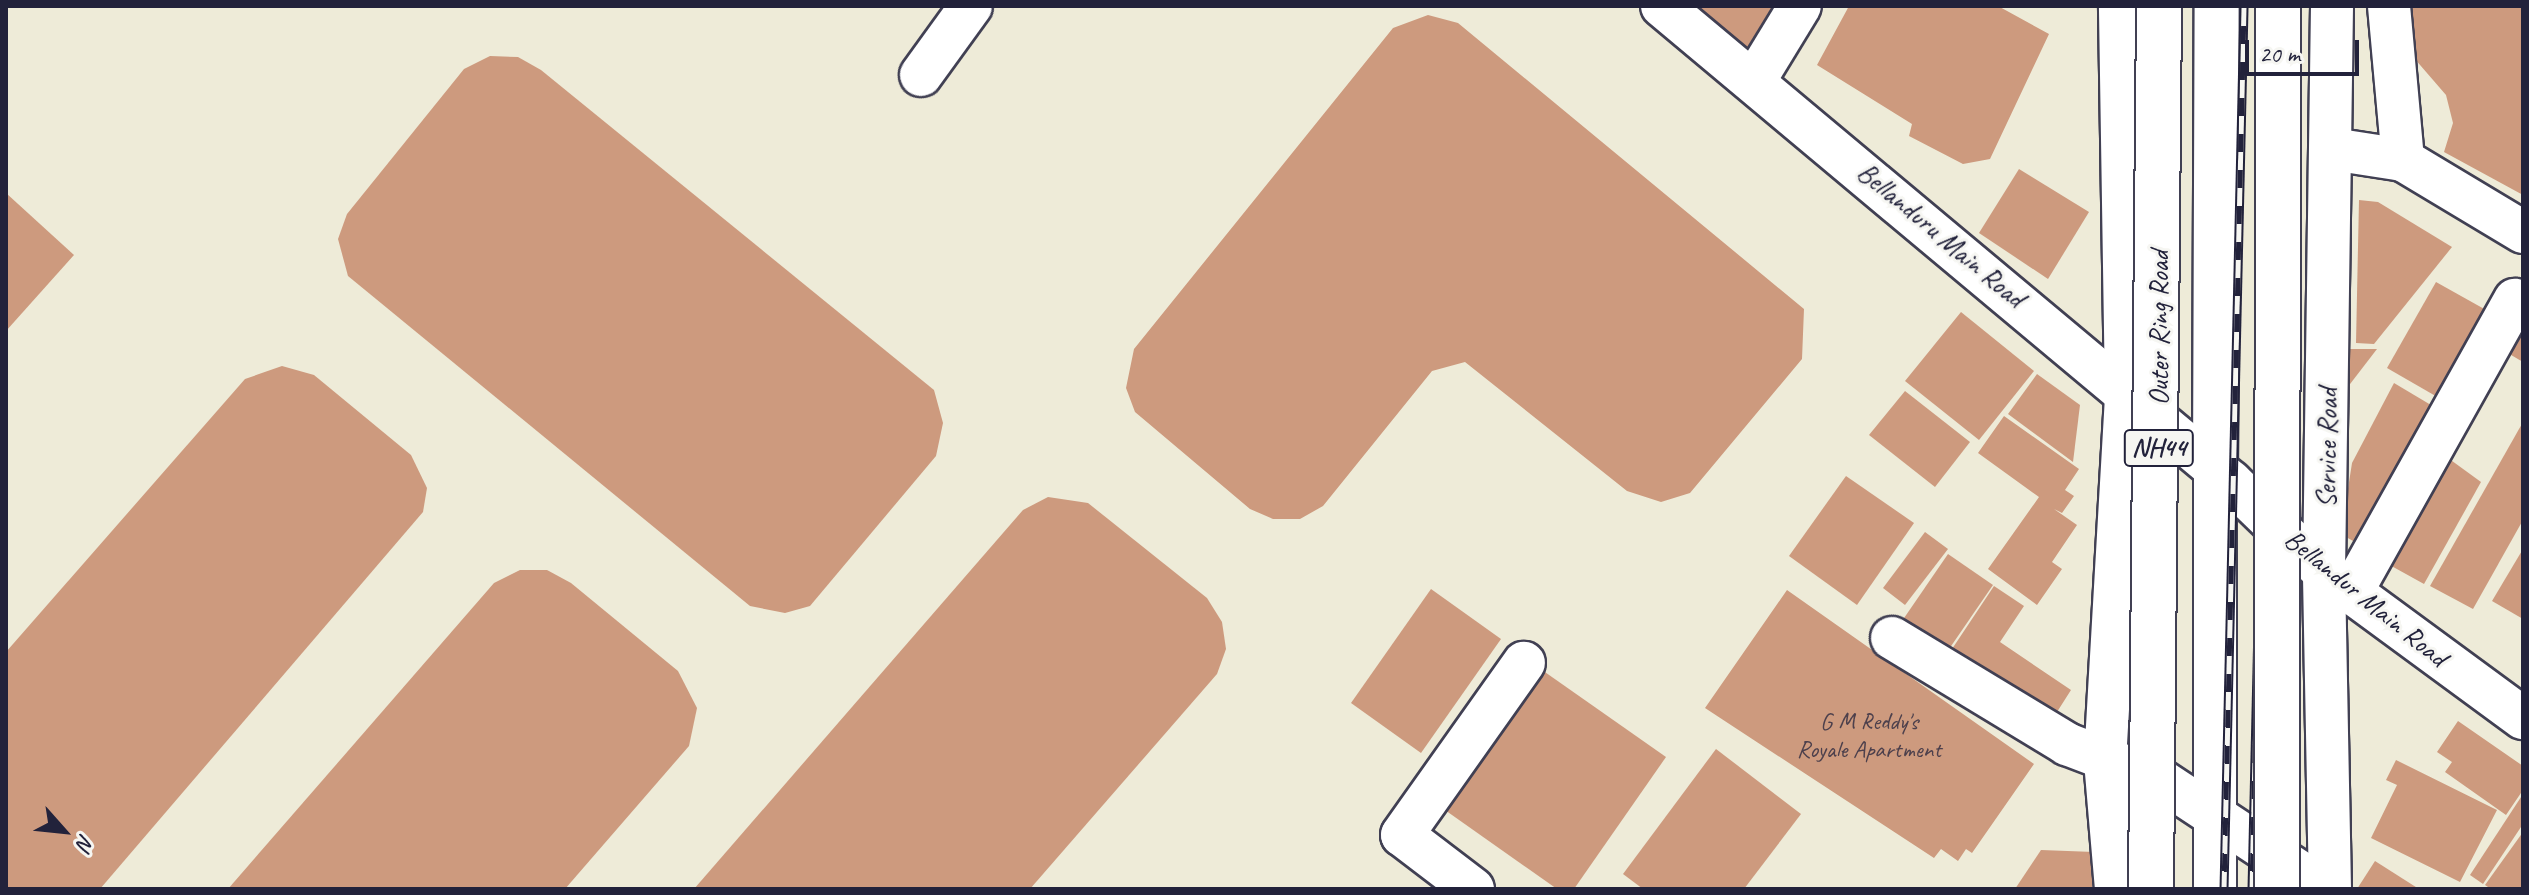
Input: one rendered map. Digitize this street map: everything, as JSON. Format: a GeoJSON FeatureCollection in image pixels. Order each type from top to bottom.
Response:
{"type":"FeatureCollection","features":[{"type":"Feature","properties":{"kind":"highway","name":"Outer Ring Road"},"geometry":{"type":"LineString","coordinates":[[2151,889],[2159,6]]}},
{"type":"Feature","properties":{"kind":"highway"},"geometry":{"type":"LineString","coordinates":[[2215,471],[2217,6]]}},
{"type":"Feature","properties":{"kind":"highway"},"geometry":{"type":"LineString","coordinates":[[2277,889],[2278,6]]}},
{"type":"Feature","properties":{"kind":"street"},"geometry":{"type":"LineString","coordinates":[[921,75],[971,6]]}},
{"type":"Feature","properties":{"kind":"street","name":"Bellanduru Main Road"},"geometry":{"type":"LineString","coordinates":[[1662,6],[1756,78],[2215,471]]}},
{"type":"Feature","properties":{"kind":"street"},"geometry":{"type":"LineString","coordinates":[[1756,78],[1800,6]]}},
{"type":"Feature","properties":{"kind":"street"},"geometry":{"type":"LineString","coordinates":[[2116,889],[2105,761],[2126,393],[2120,6]]}},
{"type":"Feature","properties":{"kind":"street","name":"Service Road"},"geometry":{"type":"LineString","coordinates":[[2327,889],[2337,582],[2332,6]]}},
{"type":"Feature","properties":{"kind":"street"},"geometry":{"type":"LineString","coordinates":[[2389,6],[2403,160]]}},
{"type":"Feature","properties":{"kind":"street"},"geometry":{"type":"LineString","coordinates":[[2332,149],[2403,160],[2523,232]]}},
{"type":"Feature","properties":{"kind":"street"},"geometry":{"type":"LineString","coordinates":[[2337,582],[2515,300]]}},
{"type":"Feature","properties":{"kind":"street"},"geometry":{"type":"LineString","coordinates":[[2215,471],[2215,889]]}},
{"type":"Feature","properties":{"kind":"street","name":"Bellandur Main Road"},"geometry":{"type":"LineString","coordinates":[[2215,471],[2337,582],[2523,718]]}},
{"type":"Feature","properties":{"kind":"street"},"geometry":{"type":"LineString","coordinates":[[1892,638],[2105,761],[2159,779],[2327,889]]}},
{"type":"Feature","properties":{"kind":"street"},"geometry":{"type":"LineString","coordinates":[[1473,889],[1402,835],[1524,663]]}},
{"type":"Feature","properties":{"kind":"building"},"geometry":{"type":"Polygon","coordinates":[[[1693,6],[1792,6],[1760,60],[1693,6]]]}},
{"type":"Feature","properties":{"kind":"building"},"geometry":{"type":"Polygon","coordinates":[[[1849,6],[1998,6],[2049,34],[1990,159],[1963,164],[1909,136],[1912,124],[1817,65],[1849,6]]]}},
{"type":"Feature","properties":{"kind":"building"},"geometry":{"type":"Polygon","coordinates":[[[2399,6],[2523,6],[2523,195],[2444,152],[2453,123],[2446,95],[2414,58],[2399,6]]]}},
{"type":"Feature","properties":{"kind":"building"},"geometry":{"type":"Polygon","coordinates":[[[1428,15],[1458,23],[1804,309],[1802,359],[1690,493],[1661,502],[1627,491],[1465,362],[1432,371],[1323,506],[1300,519],[1273,519],[1250,509],[1135,412],[1126,388],[1134,349],[1393,28],[1428,15]]]}},
{"type":"Feature","properties":{"kind":"building"},"geometry":{"type":"Polygon","coordinates":[[[490,56],[518,57],[541,70],[934,390],[943,423],[936,456],[810,606],[785,613],[750,606],[348,276],[338,239],[347,214],[464,69],[490,56]]]}},
{"type":"Feature","properties":{"kind":"building"},"geometry":{"type":"Polygon","coordinates":[[[2019,169],[2089,212],[2048,279],[1979,233],[2019,169]]]}},
{"type":"Feature","properties":{"kind":"building"},"geometry":{"type":"Polygon","coordinates":[[[6,193],[74,255],[6,331],[6,193]]]}},
{"type":"Feature","properties":{"kind":"building"},"geometry":{"type":"Polygon","coordinates":[[[2359,200],[2378,202],[2452,247],[2374,344],[2356,343],[2359,200]]]}},
{"type":"Feature","properties":{"kind":"building"},"geometry":{"type":"Polygon","coordinates":[[[2436,282],[2495,315],[2446,402],[2387,368],[2436,282]]]}},
{"type":"Feature","properties":{"kind":"building"},"geometry":{"type":"Polygon","coordinates":[[[2523,293],[2523,362],[2494,345],[2523,293]]]}},
{"type":"Feature","properties":{"kind":"building"},"geometry":{"type":"Polygon","coordinates":[[[1961,312],[2034,371],[1979,440],[1905,381],[1961,312]]]}},
{"type":"Feature","properties":{"kind":"building"},"geometry":{"type":"Polygon","coordinates":[[[2349,349],[2377,349],[2347,388],[2349,349]]]}},
{"type":"Feature","properties":{"kind":"building"},"geometry":{"type":"Polygon","coordinates":[[[282,366],[314,375],[411,455],[427,488],[423,512],[100,889],[6,889],[6,652],[245,379],[282,366]]]}},
{"type":"Feature","properties":{"kind":"building"},"geometry":{"type":"Polygon","coordinates":[[[2037,374],[2080,405],[2073,462],[2008,414],[2037,374]]]}},
{"type":"Feature","properties":{"kind":"building"},"geometry":{"type":"Polygon","coordinates":[[[2394,383],[2441,411],[2365,548],[2341,534],[2352,463],[2394,383]]]}},
{"type":"Feature","properties":{"kind":"building"},"geometry":{"type":"Polygon","coordinates":[[[1905,391],[1970,442],[1935,487],[1869,435],[1905,391]]]}},
{"type":"Feature","properties":{"kind":"building"},"geometry":{"type":"Polygon","coordinates":[[[2004,416],[2079,469],[2065,490],[2074,496],[2062,513],[2054,509],[2077,525],[2052,562],[2062,569],[2037,605],[1988,569],[2039,497],[1978,453],[2004,416]]]}},
{"type":"Feature","properties":{"kind":"building"},"geometry":{"type":"Polygon","coordinates":[[[2523,422],[2523,520],[2473,609],[2430,586],[2523,422]]]}},
{"type":"Feature","properties":{"kind":"building"},"geometry":{"type":"Polygon","coordinates":[[[2437,450],[2481,482],[2424,584],[2377,558],[2437,450]]]}},
{"type":"Feature","properties":{"kind":"building"},"geometry":{"type":"Polygon","coordinates":[[[1846,476],[1914,523],[1857,605],[1789,556],[1846,476]]]}},
{"type":"Feature","properties":{"kind":"building"},"geometry":{"type":"Polygon","coordinates":[[[1048,497],[1088,503],[1207,598],[1222,622],[1226,649],[1217,674],[1030,889],[694,889],[1023,510],[1048,497]]]}},
{"type":"Feature","properties":{"kind":"building"},"geometry":{"type":"Polygon","coordinates":[[[1925,532],[1948,549],[1905,605],[1883,588],[1925,532]]]}},
{"type":"Feature","properties":{"kind":"building"},"geometry":{"type":"Polygon","coordinates":[[[2523,549],[2523,619],[2492,601],[2523,549]]]}},
{"type":"Feature","properties":{"kind":"building"},"geometry":{"type":"Polygon","coordinates":[[[1948,554],[1993,585],[1947,652],[1902,621],[1948,554]]]}},
{"type":"Feature","properties":{"kind":"building"},"geometry":{"type":"Polygon","coordinates":[[[520,570],[547,570],[571,583],[678,671],[697,708],[689,746],[565,889],[228,889],[494,583],[520,570]]]}},
{"type":"Feature","properties":{"kind":"building"},"geometry":{"type":"Polygon","coordinates":[[[1994,586],[2024,606],[2000,642],[2071,690],[2050,723],[1948,655],[1994,586]]]}},
{"type":"Feature","properties":{"kind":"building"},"geometry":{"type":"Polygon","coordinates":[[[1431,589],[1501,639],[1421,753],[1351,703],[1431,589]]]}},
{"type":"Feature","properties":{"kind":"building","name":"G M Reddy's Royale Apartment"},"geometry":{"type":"Polygon","coordinates":[[[1787,590],[2034,764],[1972,853],[1966,849],[1958,861],[1941,849],[1934,858],[1705,708],[1787,590]]]}},
{"type":"Feature","properties":{"kind":"building"},"geometry":{"type":"Polygon","coordinates":[[[1532,663],[1666,757],[1574,889],[1557,889],[1435,803],[1532,663]]]}},
{"type":"Feature","properties":{"kind":"building"},"geometry":{"type":"Polygon","coordinates":[[[2458,721],[2523,766],[2523,790],[2506,815],[2445,772],[2452,762],[2437,752],[2458,721]]]}},
{"type":"Feature","properties":{"kind":"building"},"geometry":{"type":"Polygon","coordinates":[[[1716,749],[1801,814],[1744,889],[1643,889],[1623,874],[1716,749]]]}},
{"type":"Feature","properties":{"kind":"building"},"geometry":{"type":"Polygon","coordinates":[[[2396,760],[2497,810],[2460,882],[2371,838],[2397,785],[2386,780],[2396,760]]]}},
{"type":"Feature","properties":{"kind":"building"},"geometry":{"type":"Polygon","coordinates":[[[2523,794],[2523,824],[2483,884],[2470,875],[2523,794]]]}},
{"type":"Feature","properties":{"kind":"building"},"geometry":{"type":"Polygon","coordinates":[[[2523,832],[2523,889],[2491,889],[2485,885],[2523,832]]]}},
{"type":"Feature","properties":{"kind":"building"},"geometry":{"type":"Polygon","coordinates":[[[2041,850],[2094,852],[2092,889],[2015,889],[2041,850]]]}},
{"type":"Feature","properties":{"kind":"building"},"geometry":{"type":"Polygon","coordinates":[[[2375,861],[2419,889],[2357,889],[2375,861]]]}},
{"type":"Feature","properties":{"kind":"railway"},"geometry":{"type":"LineString","coordinates":[[2224,889],[2244,6]]}},
{"type":"Feature","properties":{"kind":"railway"},"geometry":{"type":"LineString","coordinates":[[2252,889],[2272,6]]}}]}
